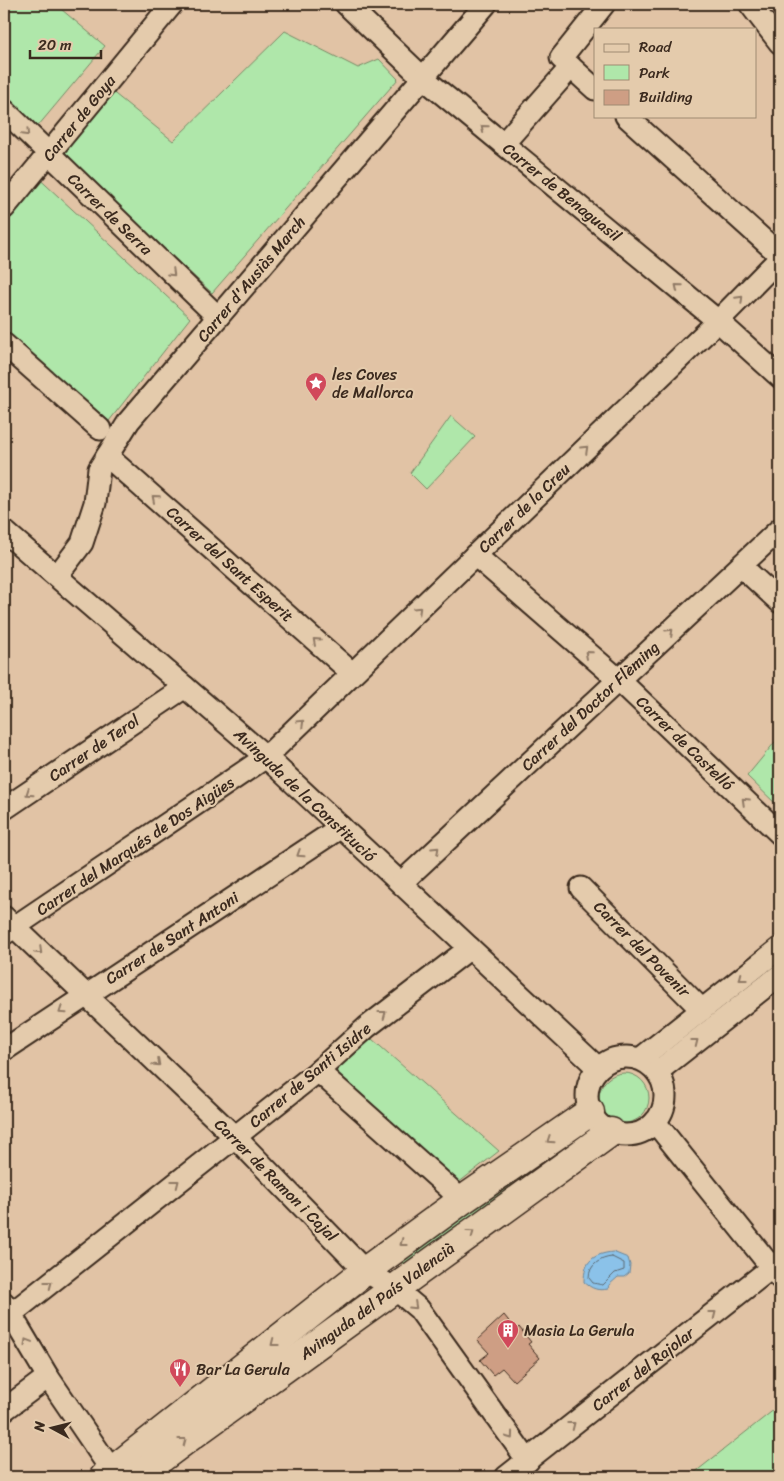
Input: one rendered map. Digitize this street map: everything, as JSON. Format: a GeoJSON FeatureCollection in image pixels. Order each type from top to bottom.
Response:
{"type":"FeatureCollection","features":[{"type":"Feature","properties":{"kind":"street","name":"Carrer de Goya"},"geometry":{"type":"LineString","coordinates":[[4,208],[172,4]]}},
{"type":"Feature","properties":{"kind":"street","name":"Carrer de Benaguasil"},"geometry":{"type":"LineString","coordinates":[[346,4],[422,77],[718,321],[780,377]]}},
{"type":"Feature","properties":{"kind":"street","name":"Carrer d'Ausiàs March"},"geometry":{"type":"LineString","coordinates":[[57,576],[82,543],[96,502],[99,469],[129,421],[486,4]]}},
{"type":"Feature","properties":{"kind":"street"},"geometry":{"type":"LineString","coordinates":[[594,88],[561,58],[604,4]]}},
{"type":"Feature","properties":{"kind":"street"},"geometry":{"type":"LineString","coordinates":[[750,4],[780,43]]}},
{"type":"Feature","properties":{"kind":"street"},"geometry":{"type":"LineString","coordinates":[[503,144],[571,67]]}},
{"type":"Feature","properties":{"kind":"street","name":"Carrer de Serra"},"geometry":{"type":"LineString","coordinates":[[4,110],[48,155],[218,317]]}},
{"type":"Feature","properties":{"kind":"street"},"geometry":{"type":"LineString","coordinates":[[628,118],[780,257]]}},
{"type":"Feature","properties":{"kind":"street","name":"Carrer de la Creu"},"geometry":{"type":"LineString","coordinates":[[266,757],[718,321],[780,257]]}},
{"type":"Feature","properties":{"kind":"street"},"geometry":{"type":"LineString","coordinates":[[4,344],[100,429]]}},
{"type":"Feature","properties":{"kind":"street","name":"Carrer del Sant Esperit"},"geometry":{"type":"LineString","coordinates":[[107,456],[352,673]]}},
{"type":"Feature","properties":{"kind":"street","name":"Carrer del Doctor Flèming"},"geometry":{"type":"LineString","coordinates":[[401,883],[780,529]]}},
{"type":"Feature","properties":{"kind":"street","name":"Avinguda de la Constitució"},"geometry":{"type":"LineString","coordinates":[[4,531],[266,757],[598,1068]]}},
{"type":"Feature","properties":{"kind":"street","name":"Carrer de Castelló"},"geometry":{"type":"LineString","coordinates":[[475,555],[619,680],[780,834]]}},
{"type":"Feature","properties":{"kind":"street"},"geometry":{"type":"LineString","coordinates":[[741,566],[780,602]]}},
{"type":"Feature","properties":{"kind":"street","name":"Carrer de Terol"},"geometry":{"type":"LineString","coordinates":[[4,809],[185,687]]}},
{"type":"Feature","properties":{"kind":"street","name":"Carrer del Marqués de Dos Aigües"},"geometry":{"type":"LineString","coordinates":[[8,926],[266,757]]}},
{"type":"Feature","properties":{"kind":"street","name":"Carrer de Sant Antoni"},"geometry":{"type":"LineString","coordinates":[[4,1050],[341,827]]}},
{"type":"Feature","properties":{"kind":"street","name":"Carrer del Povenir"},"geometry":{"type":"LineString","coordinates":[[581,888],[702,1010]]}},
{"type":"Feature","properties":{"kind":"street","name":"Carrer de Ramon i Cajal"},"geometry":{"type":"LineString","coordinates":[[8,926],[86,996],[235,1137],[365,1271],[394,1288],[418,1309],[528,1460]]}},
{"type":"Feature","properties":{"kind":"street","name":"Carrer de Santi Isidre"},"geometry":{"type":"LineString","coordinates":[[6,1308],[235,1137],[318,1072],[367,1027],[470,948]]}},
{"type":"Feature","properties":{"kind":"street"},"geometry":{"type":"LineString","coordinates":[[640,1060],[780,948]]}},
{"type":"Feature","properties":{"kind":"street"},"geometry":{"type":"LineString","coordinates":[[657,1072],[780,974]]}},
{"type":"Feature","properties":{"kind":"street"},"geometry":{"type":"LineString","coordinates":[[629,1057],[640,1060],[649,1064],[662,1081],[665,1092],[661,1113],[646,1130],[635,1134],[623,1135],[611,1132],[596,1121],[590,1112],[587,1101],[591,1078],[598,1068],[607,1062],[629,1057]]}},
{"type":"Feature","properties":{"kind":"street"},"geometry":{"type":"LineString","coordinates":[[318,1072],[449,1188],[461,1201]]}},
{"type":"Feature","properties":{"kind":"street","name":"Avinguda del País Valencià"},"geometry":{"type":"LineString","coordinates":[[130,1471],[365,1271],[461,1201],[590,1112]]}},
{"type":"Feature","properties":{"kind":"street"},"geometry":{"type":"LineString","coordinates":[[655,1122],[777,1269]]}},
{"type":"Feature","properties":{"kind":"street","name":"Avinguda del País Valencià"},"geometry":{"type":"LineString","coordinates":[[130,1471],[394,1288],[611,1132]]}},
{"type":"Feature","properties":{"kind":"street","name":"Carrer del Rajolar"},"geometry":{"type":"LineString","coordinates":[[506,1477],[777,1269]]}},
{"type":"Feature","properties":{"kind":"street"},"geometry":{"type":"LineString","coordinates":[[6,1308],[48,1377],[130,1471]]}},
{"type":"Feature","properties":{"kind":"street"},"geometry":{"type":"LineString","coordinates":[[4,1410],[48,1377]]}},
{"type":"Feature","properties":{"kind":"green space"},"geometry":{"type":"Polygon","coordinates":[[[4,4],[55,4],[105,46],[38,126],[4,98],[4,4]]]}},
{"type":"Feature","properties":{"kind":"green space"},"geometry":{"type":"Polygon","coordinates":[[[285,31],[358,68],[379,59],[398,79],[212,293],[65,156],[66,133],[110,90],[173,141],[285,31]]]}},
{"type":"Feature","properties":{"kind":"green space"},"geometry":{"type":"Polygon","coordinates":[[[33,173],[190,318],[109,421],[4,333],[4,217],[33,173]]]}},
{"type":"Feature","properties":{"kind":"green space"},"geometry":{"type":"Polygon","coordinates":[[[451,416],[475,437],[426,489],[410,473],[451,416]]]}},
{"type":"Feature","properties":{"kind":"green space"},"geometry":{"type":"Polygon","coordinates":[[[780,736],[780,808],[747,776],[780,736]]]}},
{"type":"Feature","properties":{"kind":"green space"},"geometry":{"type":"Polygon","coordinates":[[[372,1039],[499,1151],[453,1187],[335,1070],[372,1039]]]}},
{"type":"Feature","properties":{"kind":"green space"},"geometry":{"type":"Polygon","coordinates":[[[624,1073],[638,1077],[645,1084],[649,1098],[645,1112],[638,1119],[624,1123],[610,1119],[603,1112],[599,1098],[603,1084],[610,1077],[624,1073]]]}},
{"type":"Feature","properties":{"kind":"green space"},"geometry":{"type":"Polygon","coordinates":[[[586,1120],[594,1133],[404,1267],[398,1257],[586,1120]]]}},
{"type":"Feature","properties":{"kind":"green space"},"geometry":{"type":"Polygon","coordinates":[[[780,1405],[780,1477],[689,1477],[780,1405]]]}},
{"type":"Feature","properties":{"kind":"water"},"geometry":{"type":"Polygon","coordinates":[[[613,1252],[628,1258],[630,1265],[629,1273],[624,1277],[618,1277],[609,1285],[608,1289],[595,1289],[584,1282],[584,1275],[591,1260],[600,1255],[613,1252]]]}},
{"type":"Feature","properties":{"kind":"building","name":"Masia La Gerula"},"geometry":{"type":"Polygon","coordinates":[[[504,1315],[516,1330],[519,1327],[531,1342],[528,1344],[540,1358],[514,1381],[502,1368],[493,1375],[480,1360],[489,1353],[477,1340],[504,1315]]]}},
{"type":"Feature","properties":{"kind":"place","name":"les Coves de Mallorca"},"geometry":{"type":"Point","coordinates":[316,402]}},
{"type":"Feature","properties":{"kind":"place","name":"Masia La Gerula"},"geometry":{"type":"Point","coordinates":[508,1349]}},
{"type":"Feature","properties":{"kind":"place","name":"Bar La Gerula"},"geometry":{"type":"Point","coordinates":[180,1388]}}]}
